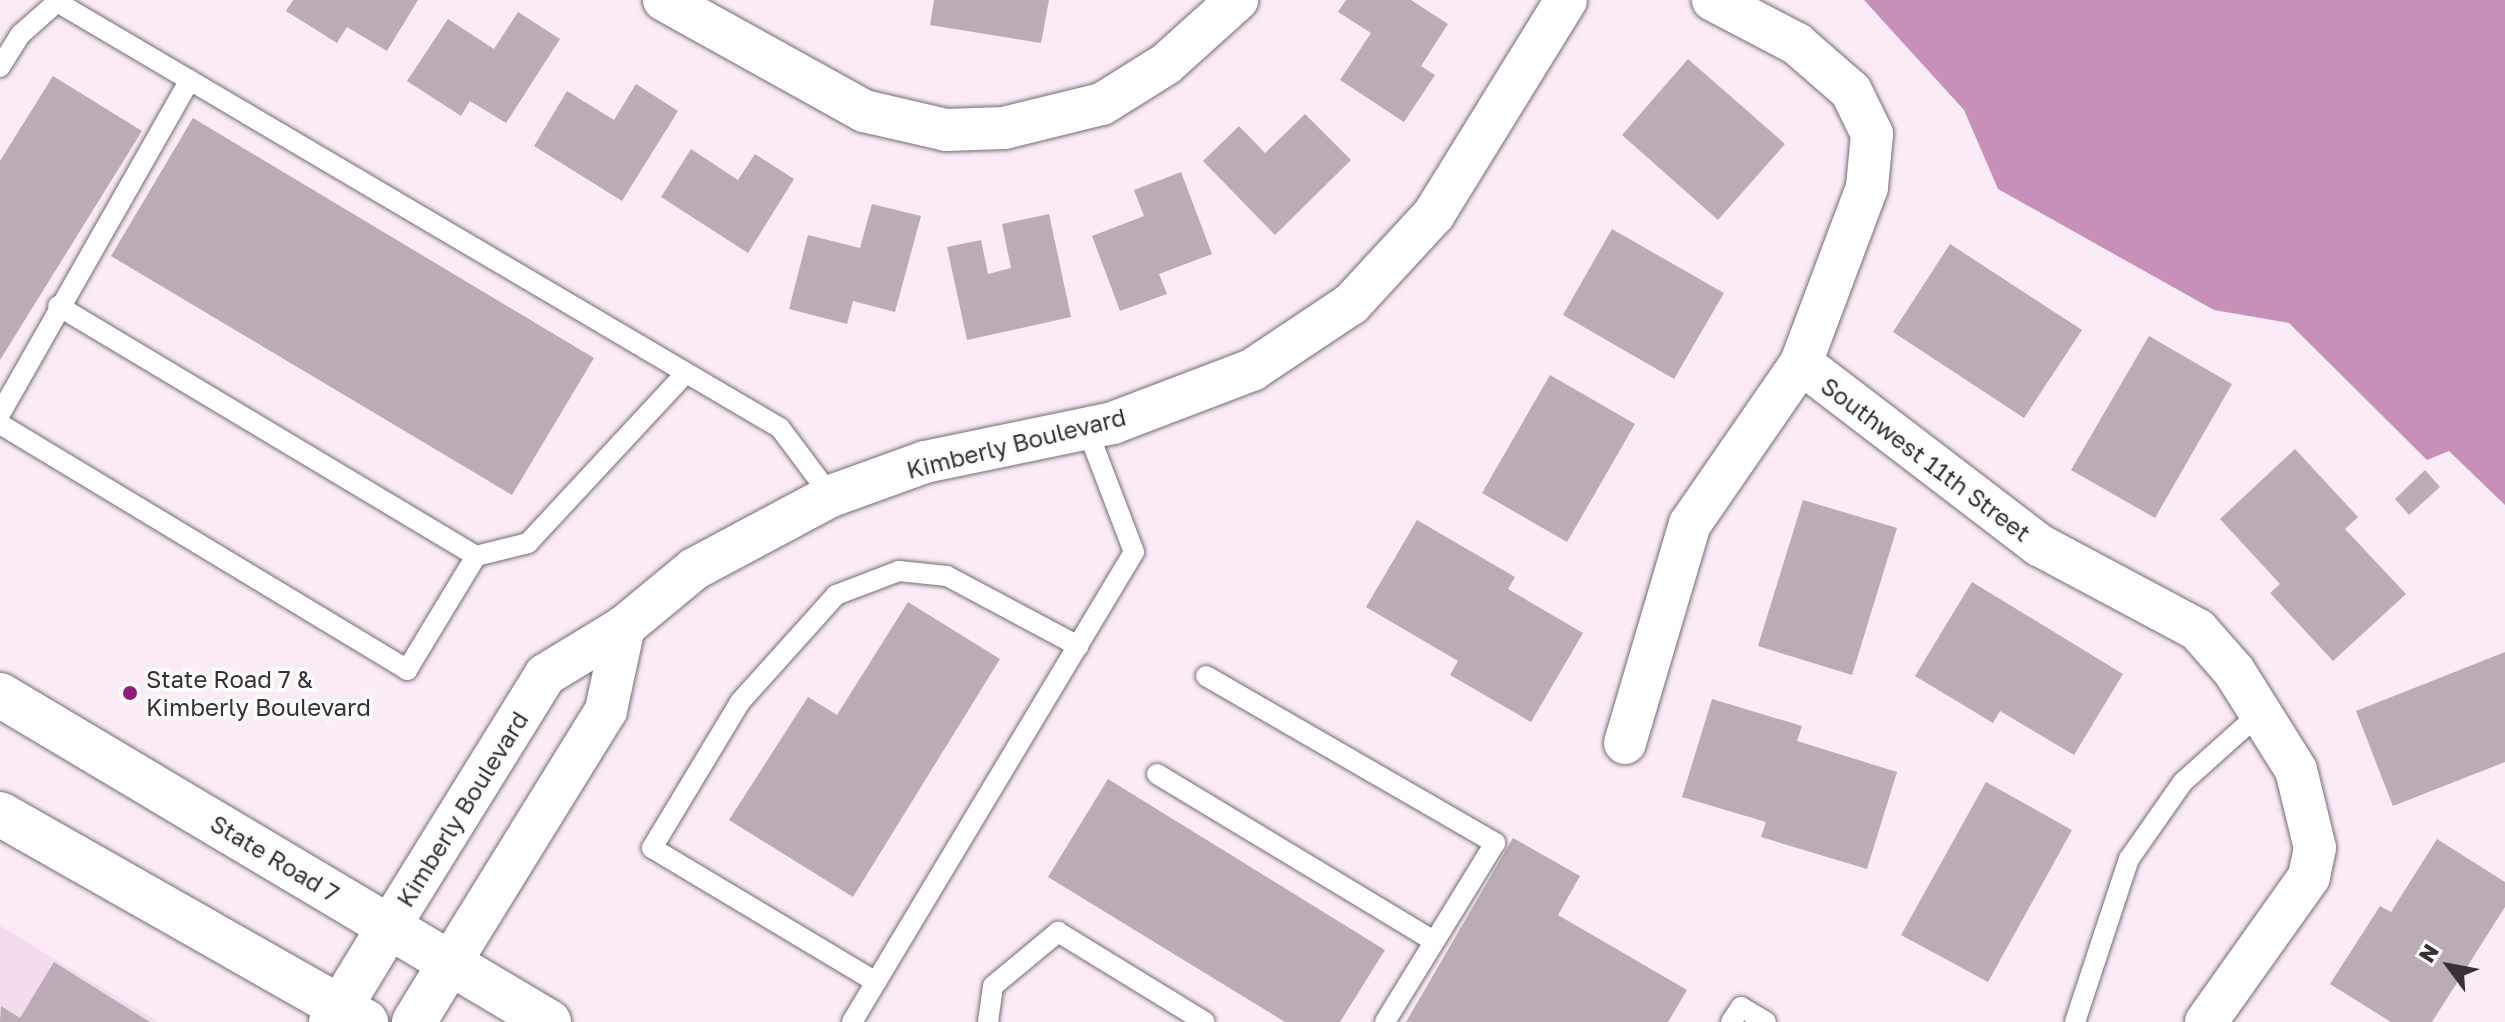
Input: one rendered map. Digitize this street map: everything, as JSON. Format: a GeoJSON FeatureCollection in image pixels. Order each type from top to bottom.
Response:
{"type":"FeatureCollection","features":[{"type":"Feature","properties":{"kind":"main road","name":"State Road 7"},"geometry":{"type":"LineString","coordinates":[[0,695],[549,1022]]}},
{"type":"Feature","properties":{"kind":"main road"},"geometry":{"type":"LineString","coordinates":[[5,827],[346,1017]]}},
{"type":"Feature","properties":{"kind":"main road","name":"Kimberly Boulevard"},"geometry":{"type":"LineString","coordinates":[[346,1017],[389,927]]}},
{"type":"Feature","properties":{"kind":"main road"},"geometry":{"type":"LineString","coordinates":[[414,1022],[450,963]]}},
{"type":"Feature","properties":{"kind":"street"},"geometry":{"type":"LineString","coordinates":[[664,0],[864,111],[946,130],[1004,128],[1102,104],[1166,64],[1237,0]]}},
{"type":"Feature","properties":{"kind":"street","name":"Kimberly Boulevard"},"geometry":{"type":"LineString","coordinates":[[389,927],[545,675],[624,627],[694,569],[831,496],[925,462],[1087,429],[1252,370],[1351,304],[1434,214],[1566,0]]}},
{"type":"Feature","properties":{"kind":"street","name":"Southwest 11th Street"},"geometry":{"type":"LineString","coordinates":[[1625,743],[1690,524],[1801,363],[1867,187],[1872,134],[1851,91],[1797,44],[1713,0]]}},
{"type":"Feature","properties":{"kind":"street","name":"Southwest 11th Street"},"geometry":{"type":"LineString","coordinates":[[1801,363],[2039,545],[2198,630],[2260,713],[2296,770],[2315,848],[2309,877],[2206,1022]]}},
{"type":"Feature","properties":{"kind":"street"},"geometry":{"type":"LineString","coordinates":[[450,963],[606,710],[624,627]]}},
{"type":"Feature","properties":{"kind":"lane"},"geometry":{"type":"LineString","coordinates":[[0,67],[21,34],[57,2],[780,428],[831,496]]}},
{"type":"Feature","properties":{"kind":"lane"},"geometry":{"type":"LineString","coordinates":[[0,414],[58,306],[190,80]]}},
{"type":"Feature","properties":{"kind":"lane"},"geometry":{"type":"LineString","coordinates":[[58,306],[476,556]]}},
{"type":"Feature","properties":{"kind":"lane"},"geometry":{"type":"LineString","coordinates":[[0,424],[407,670],[476,556],[528,543],[686,373]]}},
{"type":"Feature","properties":{"kind":"lane"},"geometry":{"type":"LineString","coordinates":[[852,1022],[1134,552],[1087,429]]}},
{"type":"Feature","properties":{"kind":"lane"},"geometry":{"type":"LineString","coordinates":[[876,982],[652,848],[740,702],[836,595],[899,571],[947,576],[1078,646]]}},
{"type":"Feature","properties":{"kind":"lane"},"geometry":{"type":"LineString","coordinates":[[1206,676],[1495,843],[1385,1022]]}},
{"type":"Feature","properties":{"kind":"lane"},"geometry":{"type":"LineString","coordinates":[[2075,1022],[2129,859],[2183,782],[2260,713]]}},
{"type":"Feature","properties":{"kind":"lane"},"geometry":{"type":"LineString","coordinates":[[1157,774],[1434,941]]}},
{"type":"Feature","properties":{"kind":"lane"},"geometry":{"type":"LineString","coordinates":[[988,1022],[993,986],[1058,932],[1205,1022]]}},
{"type":"Feature","properties":{"kind":"lane"},"geometry":{"type":"LineString","coordinates":[[1731,1022],[1741,1007],[1766,1022]]}},
{"type":"Feature","properties":{"kind":"shaded area"},"geometry":{"type":"Polygon","coordinates":[[[1864,0],[2505,0],[2505,505],[2449,451],[2427,460],[2289,323],[2214,310],[1998,189],[1964,110],[1864,0]]]}},
{"type":"Feature","properties":{"kind":"shaded area"},"geometry":{"type":"Polygon","coordinates":[[[0,926],[159,1022],[0,1022],[0,926]]]}},
{"type":"Feature","properties":{"kind":"building"},"geometry":{"type":"Polygon","coordinates":[[[293,0],[418,0],[387,51],[347,27],[337,43],[286,11],[293,0]]]}},
{"type":"Feature","properties":{"kind":"building"},"geometry":{"type":"Polygon","coordinates":[[[934,0],[1049,0],[1041,43],[930,25],[934,0]]]}},
{"type":"Feature","properties":{"kind":"building"},"geometry":{"type":"Polygon","coordinates":[[[1346,0],[1411,0],[1448,24],[1421,66],[1435,75],[1404,122],[1340,80],[1371,33],[1338,12],[1346,0]]]}},
{"type":"Feature","properties":{"kind":"building"},"geometry":{"type":"Polygon","coordinates":[[[518,12],[560,39],[506,123],[470,101],[461,116],[407,81],[448,19],[494,49],[518,12]]]}},
{"type":"Feature","properties":{"kind":"building"},"geometry":{"type":"Polygon","coordinates":[[[1688,59],[1785,144],[1718,220],[1622,135],[1688,59]]]}},
{"type":"Feature","properties":{"kind":"building"},"geometry":{"type":"Polygon","coordinates":[[[53,76],[142,131],[0,360],[0,161],[53,76]]]}},
{"type":"Feature","properties":{"kind":"building"},"geometry":{"type":"Polygon","coordinates":[[[636,84],[678,111],[622,201],[534,146],[567,91],[614,120],[636,84]]]}},
{"type":"Feature","properties":{"kind":"building"},"geometry":{"type":"Polygon","coordinates":[[[1305,114],[1351,160],[1275,235],[1203,161],[1239,126],[1265,153],[1305,114]]]}},
{"type":"Feature","properties":{"kind":"building"},"geometry":{"type":"Polygon","coordinates":[[[193,118],[594,358],[512,495],[111,256],[193,118]]]}},
{"type":"Feature","properties":{"kind":"building"},"geometry":{"type":"Polygon","coordinates":[[[691,149],[738,180],[755,154],[794,179],[748,253],[661,197],[691,149]]]}},
{"type":"Feature","properties":{"kind":"building"},"geometry":{"type":"Polygon","coordinates":[[[1181,172],[1212,254],[1159,274],[1167,294],[1120,311],[1092,236],[1144,216],[1134,190],[1181,172]]]}},
{"type":"Feature","properties":{"kind":"building"},"geometry":{"type":"Polygon","coordinates":[[[872,204],[921,216],[895,312],[853,301],[847,324],[789,309],[808,235],[860,248],[872,204]]]}},
{"type":"Feature","properties":{"kind":"building"},"geometry":{"type":"Polygon","coordinates":[[[1049,214],[1071,317],[967,340],[947,247],[981,240],[988,274],[1011,268],[1002,224],[1049,214]]]}},
{"type":"Feature","properties":{"kind":"building"},"geometry":{"type":"Polygon","coordinates":[[[1612,229],[1724,293],[1674,379],[1563,315],[1612,229]]]}},
{"type":"Feature","properties":{"kind":"building"},"geometry":{"type":"Polygon","coordinates":[[[1950,244],[2082,330],[2024,418],[1893,332],[1950,244]]]}},
{"type":"Feature","properties":{"kind":"building"},"geometry":{"type":"Polygon","coordinates":[[[2149,336],[2232,384],[2155,518],[2071,470],[2149,336]]]}},
{"type":"Feature","properties":{"kind":"building"},"geometry":{"type":"Polygon","coordinates":[[[1550,375],[1635,424],[1567,542],[1482,493],[1550,375]]]}},
{"type":"Feature","properties":{"kind":"building"},"geometry":{"type":"Polygon","coordinates":[[[2295,449],[2358,517],[2345,529],[2406,594],[2333,661],[2270,593],[2280,584],[2220,519],[2295,449]]]}},
{"type":"Feature","properties":{"kind":"building"},"geometry":{"type":"Polygon","coordinates":[[[2425,470],[2440,487],[2409,515],[2395,499],[2425,470]]]}},
{"type":"Feature","properties":{"kind":"building"},"geometry":{"type":"Polygon","coordinates":[[[1803,500],[1897,528],[1852,675],[1758,646],[1803,500]]]}},
{"type":"Feature","properties":{"kind":"building"},"geometry":{"type":"Polygon","coordinates":[[[1417,520],[1515,577],[1508,589],[1583,633],[1531,722],[1450,675],[1458,661],[1366,607],[1417,520]]]}},
{"type":"Feature","properties":{"kind":"building"},"geometry":{"type":"Polygon","coordinates":[[[1972,582],[2123,674],[2074,755],[2000,711],[1993,723],[1915,676],[1972,582]]]}},
{"type":"Feature","properties":{"kind":"building"},"geometry":{"type":"Polygon","coordinates":[[[908,602],[1000,659],[853,897],[729,820],[808,697],[837,715],[908,602]]]}},
{"type":"Feature","properties":{"kind":"building"},"geometry":{"type":"Polygon","coordinates":[[[2505,652],[2505,762],[2393,806],[2356,711],[2505,652]]]}},
{"type":"Feature","properties":{"kind":"building"},"geometry":{"type":"Polygon","coordinates":[[[1712,699],[1802,726],[1797,741],[1897,772],[1867,869],[1761,837],[1766,822],[1682,797],[1712,699]]]}},
{"type":"Feature","properties":{"kind":"building"},"geometry":{"type":"Polygon","coordinates":[[[1108,779],[1385,950],[1340,1022],[1285,1022],[1048,877],[1108,779]]]}},
{"type":"Feature","properties":{"kind":"building"},"geometry":{"type":"Polygon","coordinates":[[[1986,782],[2072,830],[1988,982],[1901,935],[1986,782]]]}},
{"type":"Feature","properties":{"kind":"building"},"geometry":{"type":"Polygon","coordinates":[[[1513,838],[1580,876],[1558,915],[1687,990],[1668,1022],[1406,1022],[1513,838]]]}},
{"type":"Feature","properties":{"kind":"building"},"geometry":{"type":"Polygon","coordinates":[[[2437,839],[2505,882],[2505,907],[2432,1022],[2391,1022],[2330,984],[2380,906],[2391,912],[2437,839]]]}},
{"type":"Feature","properties":{"kind":"building"},"geometry":{"type":"Polygon","coordinates":[[[54,962],[150,1022],[0,1022],[1,1006],[20,1018],[54,962]]]}},
{"type":"Feature","properties":{"kind":"place","name":"State Road 7 & Kimberly Boulevard"},"geometry":{"type":"Point","coordinates":[130,693]}}]}
